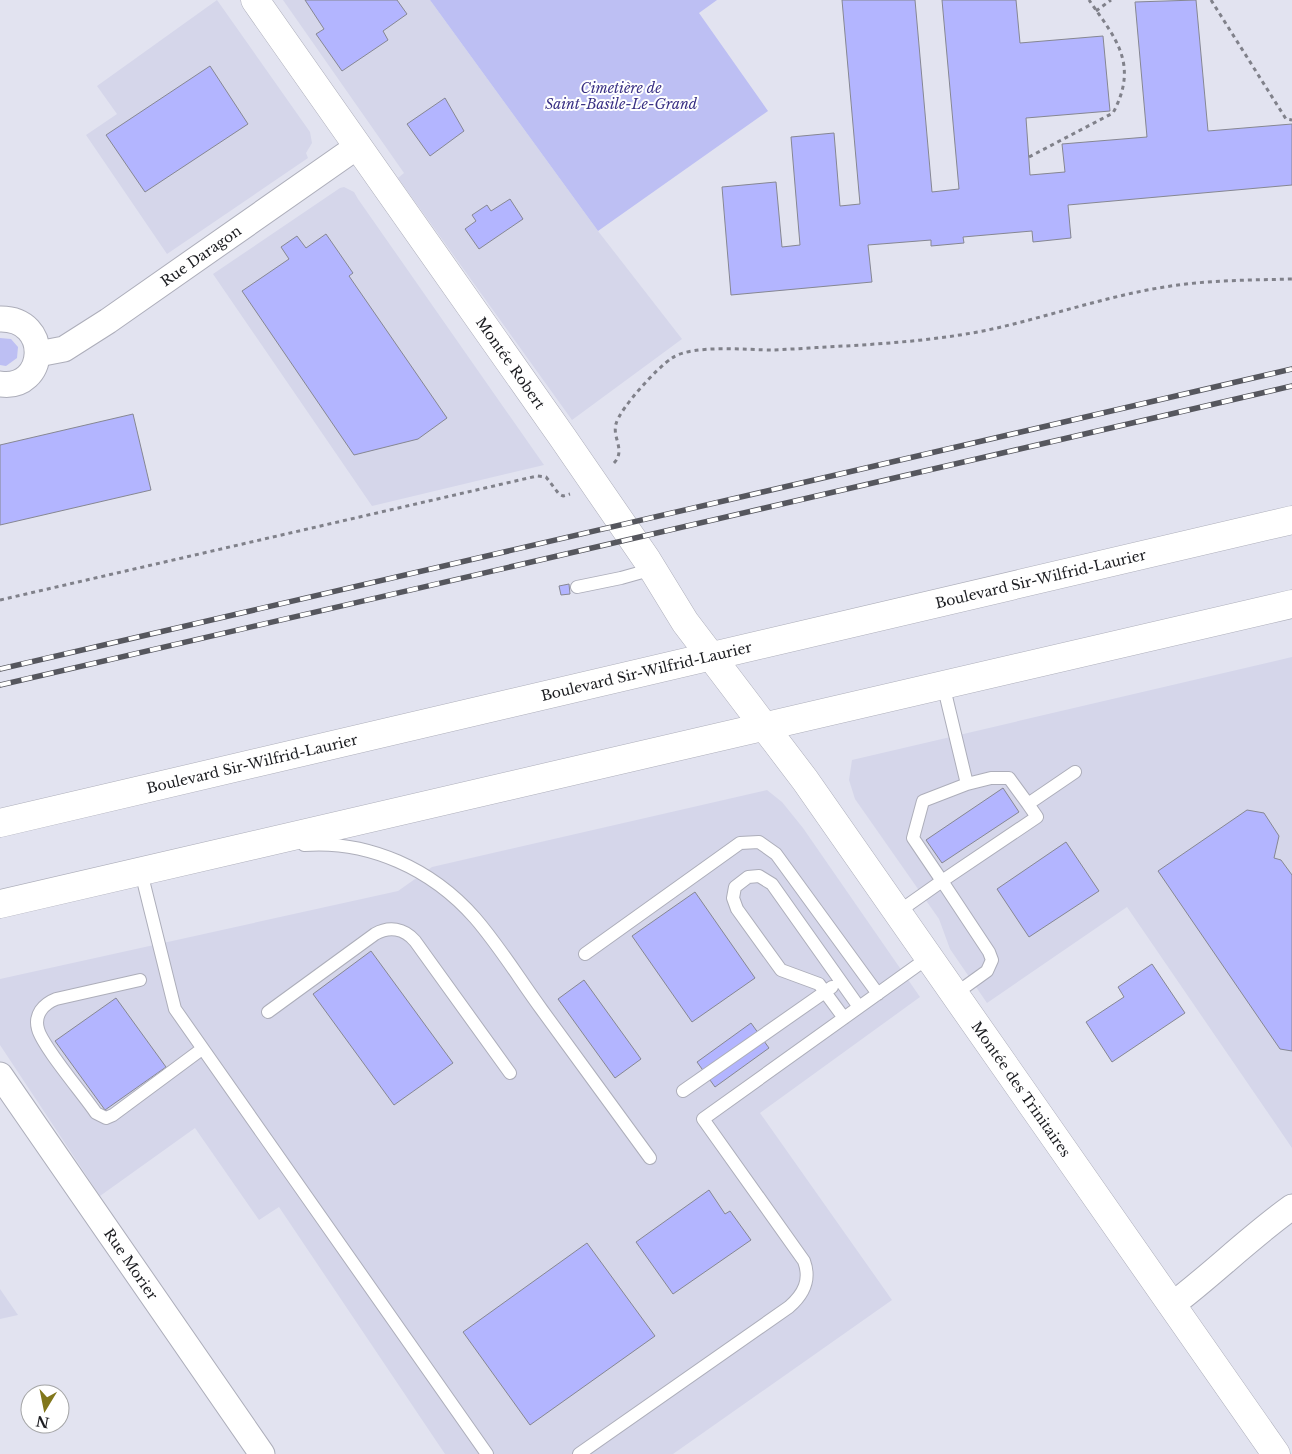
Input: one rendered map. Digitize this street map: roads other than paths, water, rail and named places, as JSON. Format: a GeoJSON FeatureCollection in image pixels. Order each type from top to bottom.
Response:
{"type":"FeatureCollection","features":[{"type":"Feature","properties":{"kind":"main road","name":"Montée Robert"},"geometry":{"type":"LineString","coordinates":[[255,0],[653,569],[685,622],[766,726]]}},
{"type":"Feature","properties":{"kind":"main road","name":"Boulevard Sir-Wilfrid-Laurier"},"geometry":{"type":"LineString","coordinates":[[0,823],[1292,520]]}},
{"type":"Feature","properties":{"kind":"main road"},"geometry":{"type":"LineString","coordinates":[[0,904],[1292,604]]}},
{"type":"Feature","properties":{"kind":"main road","name":"Montée des Trinitaires"},"geometry":{"type":"LineString","coordinates":[[766,726],[1276,1454]]}},
{"type":"Feature","properties":{"kind":"street","name":"Rue Daragon"},"geometry":{"type":"LineString","coordinates":[[38,354],[64,349],[79,340],[358,146]]}},
{"type":"Feature","properties":{"kind":"street"},"geometry":{"type":"LineString","coordinates":[[0,319],[20,322],[29,329],[35,338],[38,354],[33,370],[25,378],[16,383],[0,384]]}},
{"type":"Feature","properties":{"kind":"street","name":"Rue Morier"},"geometry":{"type":"LineString","coordinates":[[0,1075],[262,1454]]}},
{"type":"Feature","properties":{"kind":"street"},"geometry":{"type":"LineString","coordinates":[[1172,1305],[1204,1281],[1265,1227],[1292,1207]]}},
{"type":"Feature","properties":{"kind":"lane"},"geometry":{"type":"LineString","coordinates":[[578,587],[653,569]]}},
{"type":"Feature","properties":{"kind":"lane"},"geometry":{"type":"LineString","coordinates":[[943,684],[966,784]]}},
{"type":"Feature","properties":{"kind":"lane"},"geometry":{"type":"LineString","coordinates":[[1028,804],[1075,772]]}},
{"type":"Feature","properties":{"kind":"lane"},"geometry":{"type":"LineString","coordinates":[[898,912],[942,881],[1037,817],[1009,778],[991,778],[966,784],[922,801],[913,838],[942,881],[990,952],[992,960],[987,971],[955,994]]}},
{"type":"Feature","properties":{"kind":"lane"},"geometry":{"type":"LineString","coordinates":[[585,954],[740,843],[760,842],[776,854],[878,994]]}},
{"type":"Feature","properties":{"kind":"lane"},"geometry":{"type":"LineString","coordinates":[[236,850],[329,844],[364,848],[397,860],[430,879],[468,911],[484,930],[650,1158]]}},
{"type":"Feature","properties":{"kind":"lane"},"geometry":{"type":"LineString","coordinates":[[141,872],[174,1009],[487,1454]]}},
{"type":"Feature","properties":{"kind":"lane"},"geometry":{"type":"LineString","coordinates":[[844,1018],[820,984],[781,970],[735,904],[735,887],[742,879],[758,876],[772,884],[859,1007]]}},
{"type":"Feature","properties":{"kind":"lane"},"geometry":{"type":"LineString","coordinates":[[268,1012],[375,934],[387,929],[399,930],[415,941],[510,1074]]}},
{"type":"Feature","properties":{"kind":"lane"},"geometry":{"type":"LineString","coordinates":[[579,1454],[789,1307],[802,1294],[807,1281],[804,1261],[703,1119],[929,957]]}},
{"type":"Feature","properties":{"kind":"lane"},"geometry":{"type":"LineString","coordinates":[[140,980],[56,999],[45,1004],[38,1014],[38,1032],[96,1113],[106,1118],[113,1115],[202,1049]]}},
{"type":"Feature","properties":{"kind":"lane"},"geometry":{"type":"LineString","coordinates":[[683,1090],[841,982]]}},
{"type":"Feature","properties":{"kind":"railway"},"geometry":{"type":"LineString","coordinates":[[0,669],[1292,369]]}},
{"type":"Feature","properties":{"kind":"railway"},"geometry":{"type":"LineString","coordinates":[[0,685],[1292,386]]}},
{"type":"Feature","properties":{"kind":"park label","name":"Cimetière de Saint-Basile-Le-Grand"},"geometry":{"type":"Point","coordinates":[621,96]}}]}
